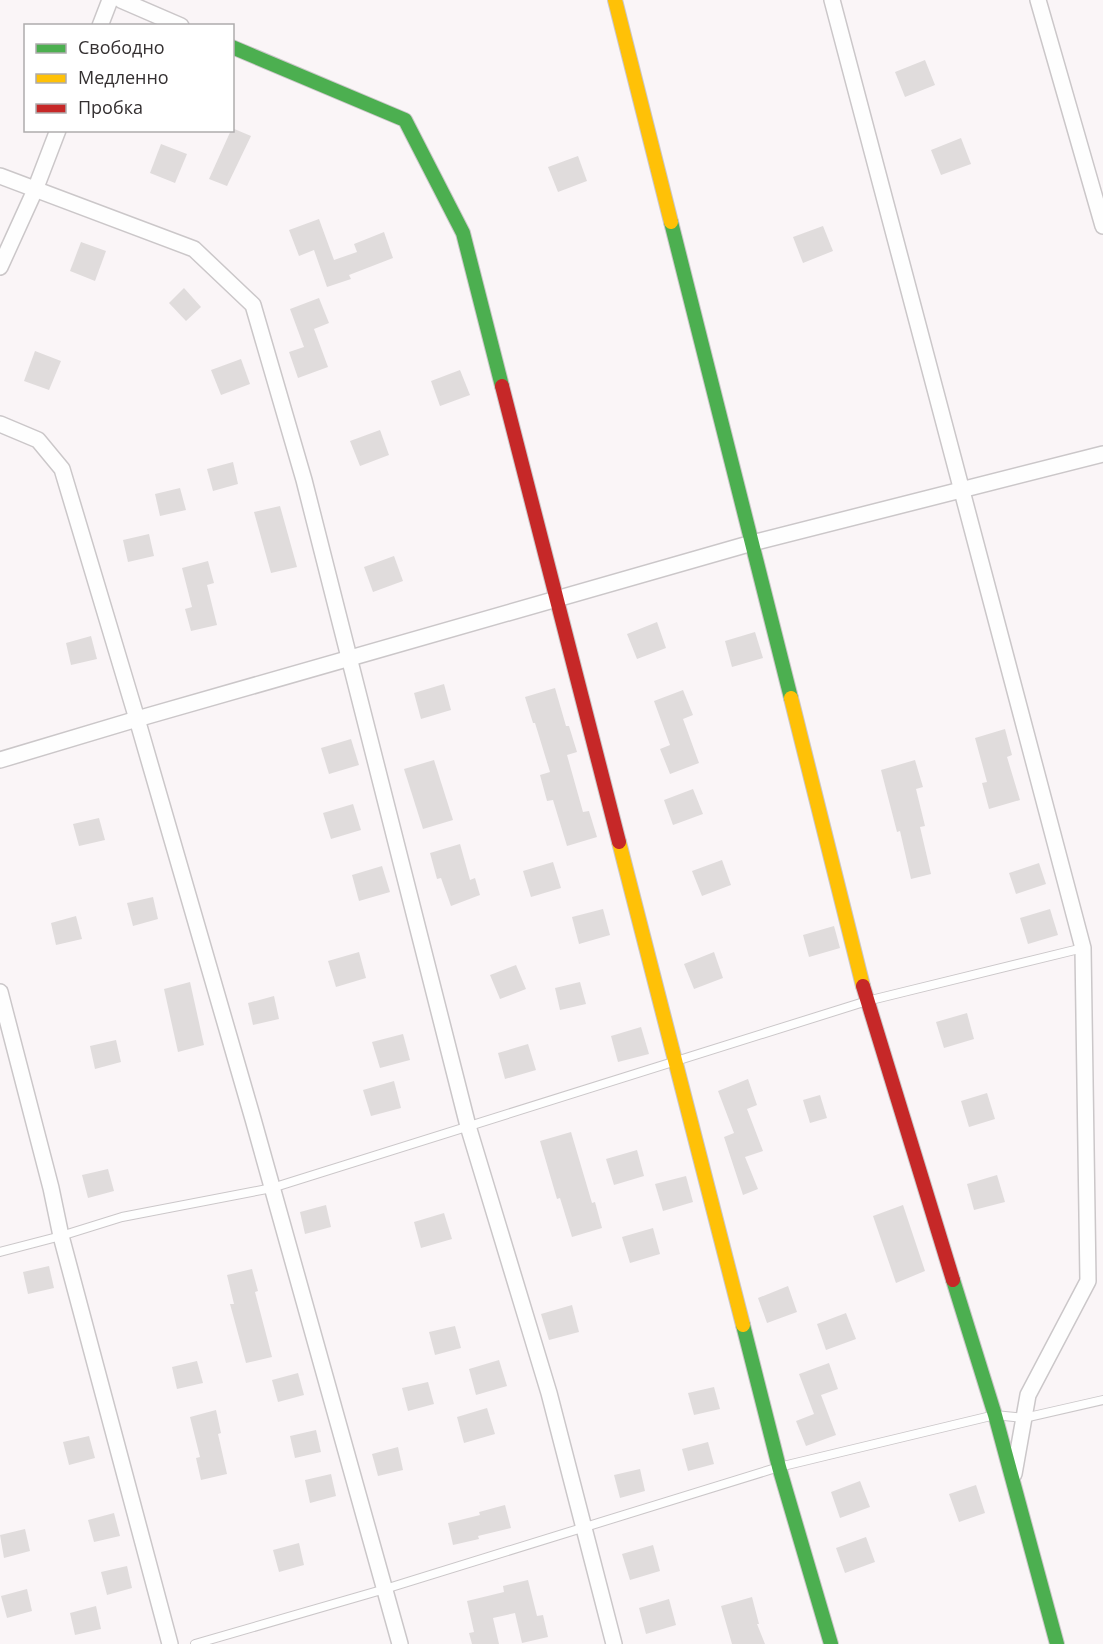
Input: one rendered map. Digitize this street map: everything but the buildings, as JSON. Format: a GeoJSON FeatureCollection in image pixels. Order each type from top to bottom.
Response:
{"type":"FeatureCollection","features":[{"type":"Feature","properties":{"kind":"street"},"geometry":{"type":"LineString","coordinates":[[101,24],[110,0]]}},
{"type":"Feature","properties":{"kind":"street"},"geometry":{"type":"LineString","coordinates":[[121,0],[176,24]]}},
{"type":"Feature","properties":{"kind":"street"},"geometry":{"type":"LineString","coordinates":[[615,0],[867,1001],[995,1415],[1057,1644]]}},
{"type":"Feature","properties":{"kind":"street"},"geometry":{"type":"LineString","coordinates":[[832,0],[1083,948],[1088,1281],[1028,1395],[1013,1480]]}},
{"type":"Feature","properties":{"kind":"street"},"geometry":{"type":"LineString","coordinates":[[1038,0],[1103,226]]}},
{"type":"Feature","properties":{"kind":"street"},"geometry":{"type":"LineString","coordinates":[[234,48],[405,120],[463,233],[779,1467],[831,1644]]}},
{"type":"Feature","properties":{"kind":"street"},"geometry":{"type":"LineString","coordinates":[[0,267],[35,190],[57,132]]}},
{"type":"Feature","properties":{"kind":"street"},"geometry":{"type":"LineString","coordinates":[[0,176],[194,249],[253,304],[304,480],[468,1126],[549,1393],[614,1644]]}},
{"type":"Feature","properties":{"kind":"street"},"geometry":{"type":"LineString","coordinates":[[0,424],[38,440],[62,469],[254,1119],[400,1644]]}},
{"type":"Feature","properties":{"kind":"street"},"geometry":{"type":"LineString","coordinates":[[0,760],[752,543],[1103,454]]}},
{"type":"Feature","properties":{"kind":"street"},"geometry":{"type":"LineString","coordinates":[[0,992],[51,1188],[61,1236],[170,1644]]}},
{"type":"Feature","properties":{"kind":"lane"},"geometry":{"type":"LineString","coordinates":[[0,1252],[122,1217],[272,1188],[867,1001],[1083,948]]}},
{"type":"Feature","properties":{"kind":"lane"},"geometry":{"type":"LineString","coordinates":[[195,1644],[385,1589],[779,1467],[995,1415],[1024,1418],[1103,1400]]}},
{"type":"Feature","properties":{"kind":"traffic: fast"},"geometry":{"type":"LineString","coordinates":[[234,48],[405,120],[463,233],[502,386]]}},
{"type":"Feature","properties":{"kind":"traffic: fast"},"geometry":{"type":"LineString","coordinates":[[671,222],[791,698]]}},
{"type":"Feature","properties":{"kind":"traffic: fast"},"geometry":{"type":"LineString","coordinates":[[953,1280],[995,1415],[1057,1644]]}},
{"type":"Feature","properties":{"kind":"traffic: fast"},"geometry":{"type":"LineString","coordinates":[[743,1325],[779,1467],[831,1644]]}},
{"type":"Feature","properties":{"kind":"traffic: slow"},"geometry":{"type":"LineString","coordinates":[[615,0],[671,222]]}},
{"type":"Feature","properties":{"kind":"traffic: slow"},"geometry":{"type":"LineString","coordinates":[[791,698],[863,986]]}},
{"type":"Feature","properties":{"kind":"traffic: slow"},"geometry":{"type":"LineString","coordinates":[[619,842],[743,1325]]}},
{"type":"Feature","properties":{"kind":"traffic: jam"},"geometry":{"type":"LineString","coordinates":[[502,386],[619,842]]}},
{"type":"Feature","properties":{"kind":"traffic: jam"},"geometry":{"type":"LineString","coordinates":[[863,986],[953,1280]]}}]}
